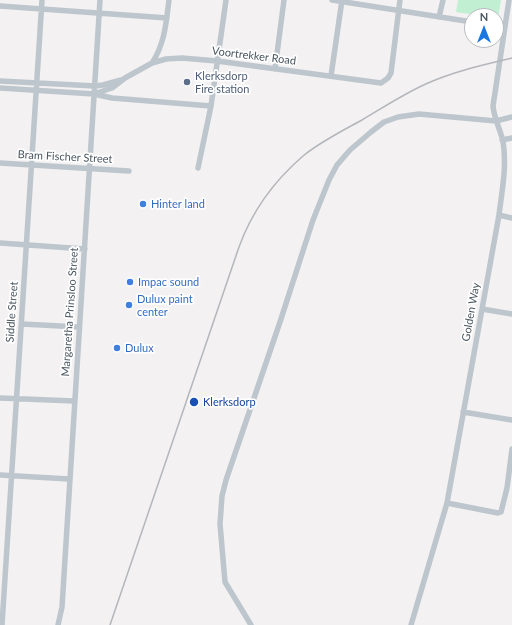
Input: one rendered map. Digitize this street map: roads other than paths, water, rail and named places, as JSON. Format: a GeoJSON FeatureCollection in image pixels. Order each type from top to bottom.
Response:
{"type":"FeatureCollection","features":[{"type":"Feature","properties":{"kind":"street","name":"Siddle Street"},"geometry":{"type":"LineString","coordinates":[[2,625],[42,0]]}},
{"type":"Feature","properties":{"kind":"street","name":"Margaretha Prinsloo Street"},"geometry":{"type":"LineString","coordinates":[[58,625],[62,607],[74,401],[85,249],[88,168],[100,0]]}},
{"type":"Feature","properties":{"kind":"street"},"geometry":{"type":"LineString","coordinates":[[152,63],[163,42],[169,0]]}},
{"type":"Feature","properties":{"kind":"street"},"geometry":{"type":"LineString","coordinates":[[198,168],[212,106],[226,0]]}},
{"type":"Feature","properties":{"kind":"street"},"geometry":{"type":"LineString","coordinates":[[275,69],[284,0]]}},
{"type":"Feature","properties":{"kind":"street"},"geometry":{"type":"LineString","coordinates":[[332,0],[464,21]]}},
{"type":"Feature","properties":{"kind":"street"},"geometry":{"type":"LineString","coordinates":[[399,10],[400,0]]}},
{"type":"Feature","properties":{"kind":"street"},"geometry":{"type":"LineString","coordinates":[[439,17],[443,0]]}},
{"type":"Feature","properties":{"kind":"street","name":"Golden Way"},"geometry":{"type":"LineString","coordinates":[[411,625],[447,503],[505,173],[502,140],[493,106],[501,35],[509,0]]}},
{"type":"Feature","properties":{"kind":"street"},"geometry":{"type":"LineString","coordinates":[[331,76],[342,1]]}},
{"type":"Feature","properties":{"kind":"street"},"geometry":{"type":"LineString","coordinates":[[0,6],[167,18]]}},
{"type":"Feature","properties":{"kind":"street","name":"Voortrekker Road"},"geometry":{"type":"LineString","coordinates":[[94,94],[112,88],[125,78],[152,63],[166,59],[182,58],[217,61],[375,83],[384,81],[390,76],[391,73],[399,10]]}},
{"type":"Feature","properties":{"kind":"street","name":"Voortrekker Road"},"geometry":{"type":"LineString","coordinates":[[0,81],[95,86],[125,78]]}},
{"type":"Feature","properties":{"kind":"street"},"geometry":{"type":"LineString","coordinates":[[0,88],[94,94],[112,98],[212,106]]}},
{"type":"Feature","properties":{"kind":"street"},"geometry":{"type":"LineString","coordinates":[[251,625],[224,582],[220,524],[222,496],[309,231],[329,180],[337,166],[350,150],[384,122],[398,117],[419,114],[496,121],[512,116]]}},
{"type":"Feature","properties":{"kind":"street"},"geometry":{"type":"LineString","coordinates":[[502,140],[512,138]]}},
{"type":"Feature","properties":{"kind":"street","name":"Bram Fischer Street"},"geometry":{"type":"LineString","coordinates":[[0,163],[129,171]]}},
{"type":"Feature","properties":{"kind":"street"},"geometry":{"type":"LineString","coordinates":[[498,215],[512,218]]}},
{"type":"Feature","properties":{"kind":"street"},"geometry":{"type":"LineString","coordinates":[[0,243],[85,249]]}},
{"type":"Feature","properties":{"kind":"street"},"geometry":{"type":"LineString","coordinates":[[482,309],[512,314]]}},
{"type":"Feature","properties":{"kind":"street"},"geometry":{"type":"LineString","coordinates":[[22,324],[79,327]]}},
{"type":"Feature","properties":{"kind":"street"},"geometry":{"type":"LineString","coordinates":[[0,398],[74,401]]}},
{"type":"Feature","properties":{"kind":"street"},"geometry":{"type":"LineString","coordinates":[[463,412],[512,420]]}},
{"type":"Feature","properties":{"kind":"street"},"geometry":{"type":"LineString","coordinates":[[447,503],[498,513],[501,512],[509,488],[512,449]]}},
{"type":"Feature","properties":{"kind":"street"},"geometry":{"type":"LineString","coordinates":[[0,475],[69,479]]}},
{"type":"Feature","properties":{"kind":"railway"},"geometry":{"type":"LineString","coordinates":[[110,625],[239,247],[250,221],[265,197],[273,186],[303,156],[331,137],[403,96],[419,87],[448,75],[512,58]]}},
{"type":"Feature","properties":{"kind":"place","name":"Klerksdorp Fire station"},"geometry":{"type":"Point","coordinates":[187,82]}},
{"type":"Feature","properties":{"kind":"place","name":"Hinter land"},"geometry":{"type":"Point","coordinates":[143,204]}},
{"type":"Feature","properties":{"kind":"place","name":"Impac sound"},"geometry":{"type":"Point","coordinates":[130,282]}},
{"type":"Feature","properties":{"kind":"place","name":"Dulux paint center"},"geometry":{"type":"Point","coordinates":[129,305]}},
{"type":"Feature","properties":{"kind":"place","name":"Dulux"},"geometry":{"type":"Point","coordinates":[117,348]}},
{"type":"Feature","properties":{"kind":"place","name":"Klerksdorp"},"geometry":{"type":"Point","coordinates":[194,402]}}]}
